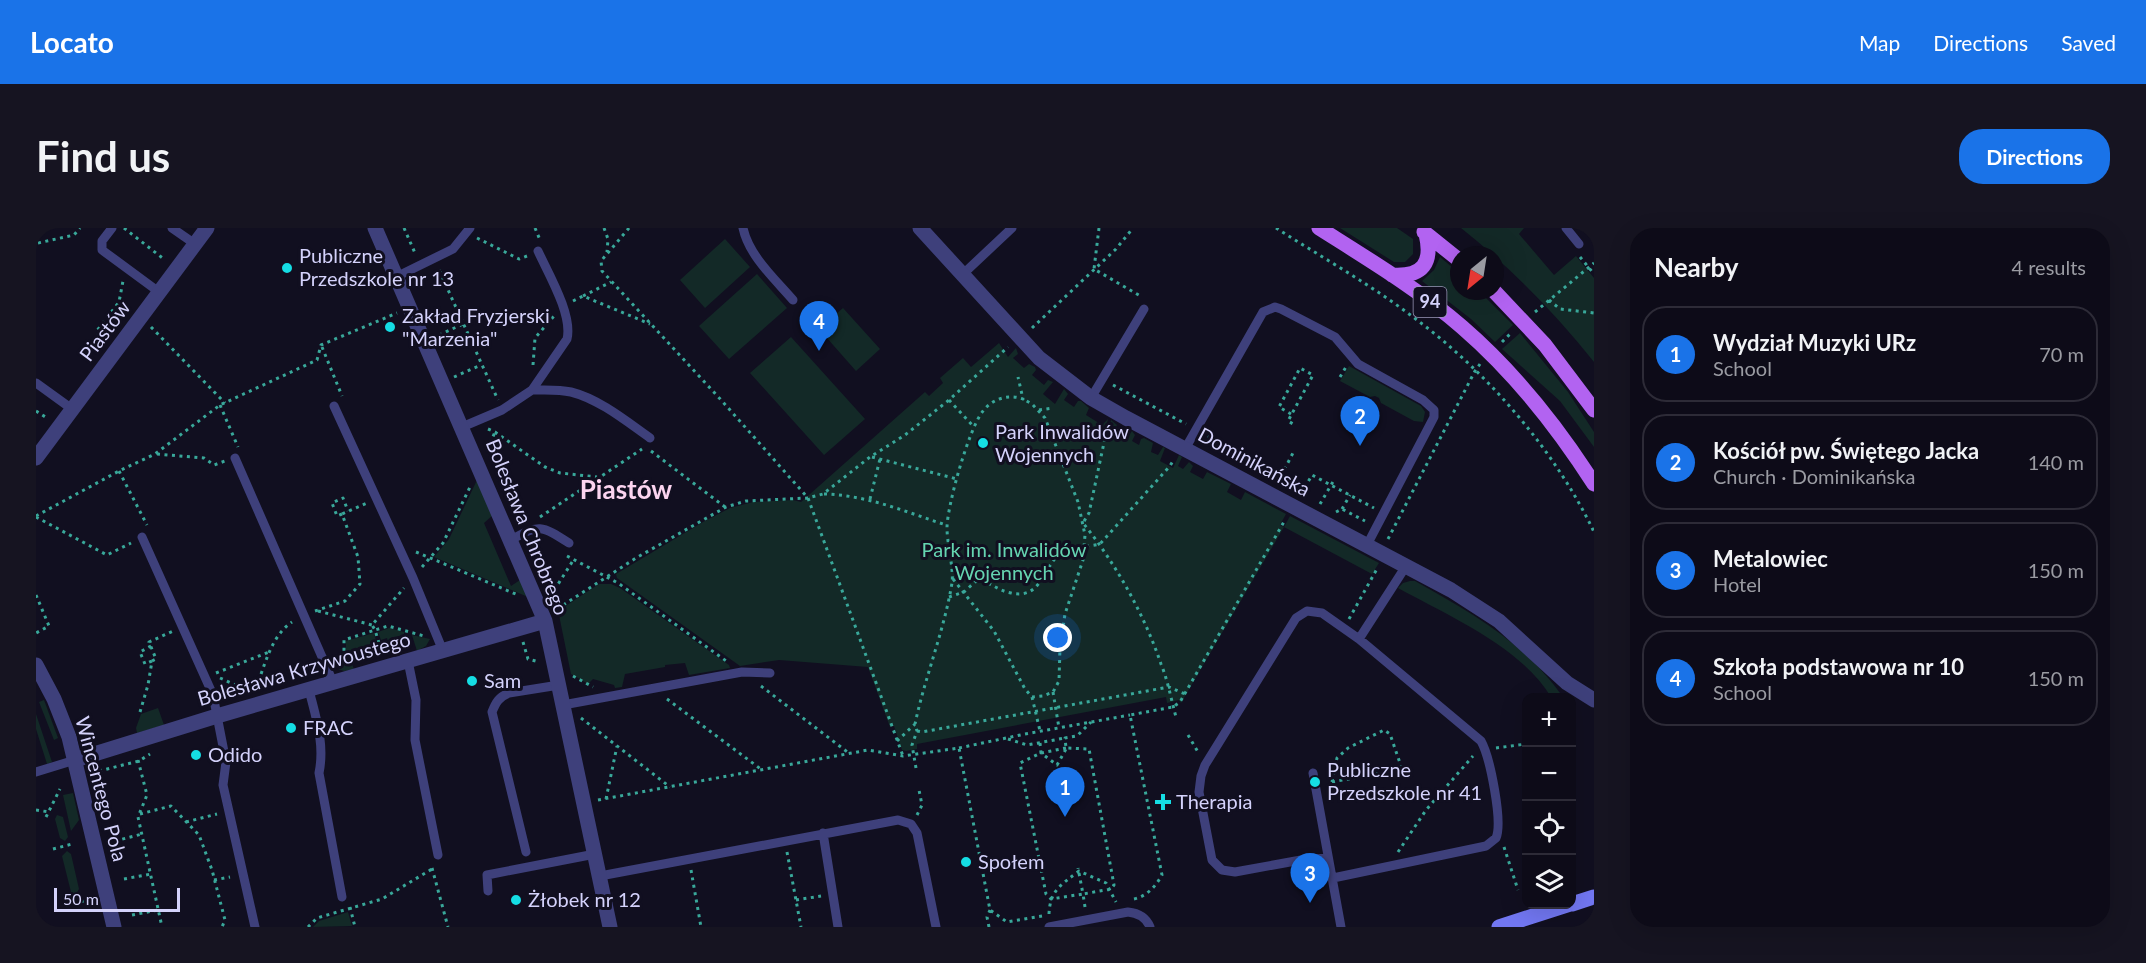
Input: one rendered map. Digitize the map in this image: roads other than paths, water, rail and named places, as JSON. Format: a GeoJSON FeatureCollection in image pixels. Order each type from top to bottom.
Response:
{"type":"FeatureCollection","features":[{"type":"Feature","properties":{"kind":"main road","name":"94"},"geometry":{"type":"LineString","coordinates":[[1319,228],[1392,275],[1446,314],[1491,353],[1546,415],[1594,484]]}},
{"type":"Feature","properties":{"kind":"main road"},"geometry":{"type":"LineString","coordinates":[[1392,275],[1405,276],[1414,273],[1426,262],[1429,253],[1422,231]]}},
{"type":"Feature","properties":{"kind":"main road"},"geometry":{"type":"LineString","coordinates":[[1422,231],[1450,254]]}},
{"type":"Feature","properties":{"kind":"main road"},"geometry":{"type":"LineString","coordinates":[[1503,300],[1560,363],[1594,410]]}},
{"type":"Feature","properties":{"kind":"main road"},"geometry":{"type":"LineString","coordinates":[[1576,902],[1594,897]]}},
{"type":"Feature","properties":{"kind":"main road"},"geometry":{"type":"LineString","coordinates":[[1499,927],[1555,909]]}},
{"type":"Feature","properties":{"kind":"street","name":"Piastów"},"geometry":{"type":"LineString","coordinates":[[36,457],[207,228]]}},
{"type":"Feature","properties":{"kind":"street","name":"Bolesława Chrobrego"},"geometry":{"type":"LineString","coordinates":[[375,228],[467,425],[479,467],[516,538],[549,616],[559,685],[610,927]]}},
{"type":"Feature","properties":{"kind":"street","name":"Dominikańska"},"geometry":{"type":"LineString","coordinates":[[920,228],[1039,358],[1091,398],[1183,448],[1299,502],[1367,546],[1451,590],[1498,621],[1567,683],[1594,700]]}},
{"type":"Feature","properties":{"kind":"street","name":"Bolesława Krzywoustego"},"geometry":{"type":"LineString","coordinates":[[75,760],[129,742],[408,661],[442,646],[549,616]]}},
{"type":"Feature","properties":{"kind":"street","name":"Wincentego Pola"},"geometry":{"type":"LineString","coordinates":[[36,665],[54,699],[75,760],[114,927]]}},
{"type":"Feature","properties":{"kind":"lane"},"geometry":{"type":"LineString","coordinates":[[112,228],[102,241],[102,250],[159,292]]}},
{"type":"Feature","properties":{"kind":"lane"},"geometry":{"type":"LineString","coordinates":[[172,228],[195,244]]}},
{"type":"Feature","properties":{"kind":"lane"},"geometry":{"type":"LineString","coordinates":[[743,228],[747,243],[756,256],[793,300]]}},
{"type":"Feature","properties":{"kind":"lane"},"geometry":{"type":"LineString","coordinates":[[962,275],[1012,228]]}},
{"type":"Feature","properties":{"kind":"lane"},"geometry":{"type":"LineString","coordinates":[[1566,228],[1579,244]]}},
{"type":"Feature","properties":{"kind":"lane"},"geometry":{"type":"LineString","coordinates":[[396,277],[453,249],[469,231]]}},
{"type":"Feature","properties":{"kind":"lane"},"geometry":{"type":"LineString","coordinates":[[467,425],[502,410],[532,390],[567,339],[569,332],[562,307],[538,251]]}},
{"type":"Feature","properties":{"kind":"lane"},"geometry":{"type":"LineString","coordinates":[[1183,448],[1197,430],[1263,312],[1275,307],[1326,332],[1342,344],[1348,355],[1358,364],[1423,400],[1434,410],[1434,417],[1372,525],[1367,546]]}},
{"type":"Feature","properties":{"kind":"lane"},"geometry":{"type":"LineString","coordinates":[[1091,398],[1144,309]]}},
{"type":"Feature","properties":{"kind":"lane"},"geometry":{"type":"LineString","coordinates":[[36,383],[72,409]]}},
{"type":"Feature","properties":{"kind":"lane"},"geometry":{"type":"LineString","coordinates":[[532,390],[560,390],[580,395],[615,414],[650,438]]}},
{"type":"Feature","properties":{"kind":"lane"},"geometry":{"type":"LineString","coordinates":[[334,406],[442,646]]}},
{"type":"Feature","properties":{"kind":"lane"},"geometry":{"type":"LineString","coordinates":[[235,458],[333,682]]}},
{"type":"Feature","properties":{"kind":"lane"},"geometry":{"type":"LineString","coordinates":[[516,538],[530,530],[543,529],[569,543]]}},
{"type":"Feature","properties":{"kind":"lane"},"geometry":{"type":"LineString","coordinates":[[142,537],[213,695],[226,762],[223,785],[255,927]]}},
{"type":"Feature","properties":{"kind":"lane"},"geometry":{"type":"LineString","coordinates":[[1359,639],[1406,566]]}},
{"type":"Feature","properties":{"kind":"lane"},"geometry":{"type":"LineString","coordinates":[[1327,858],[1301,860],[1235,872],[1222,870],[1212,860],[1199,792],[1205,765],[1296,618],[1307,611],[1322,613],[1359,639],[1476,736],[1486,750],[1500,824],[1496,838],[1486,846],[1333,878]]}},
{"type":"Feature","properties":{"kind":"lane"},"geometry":{"type":"LineString","coordinates":[[408,661],[416,700],[415,740],[438,855]]}},
{"type":"Feature","properties":{"kind":"lane"},"geometry":{"type":"LineString","coordinates":[[563,705],[742,672],[770,673]]}},
{"type":"Feature","properties":{"kind":"lane"},"geometry":{"type":"LineString","coordinates":[[526,852],[492,711],[502,696],[559,685]]}},
{"type":"Feature","properties":{"kind":"lane"},"geometry":{"type":"LineString","coordinates":[[309,690],[320,735],[322,760],[319,773],[342,897]]}},
{"type":"Feature","properties":{"kind":"lane"},"geometry":{"type":"LineString","coordinates":[[36,772],[75,760]]}},
{"type":"Feature","properties":{"kind":"lane"},"geometry":{"type":"LineString","coordinates":[[1313,773],[1341,927]]}},
{"type":"Feature","properties":{"kind":"lane"},"geometry":{"type":"LineString","coordinates":[[600,876],[898,820],[911,824],[917,833],[936,927]]}},
{"type":"Feature","properties":{"kind":"lane"},"geometry":{"type":"LineString","coordinates":[[823,833],[838,927]]}},
{"type":"Feature","properties":{"kind":"lane"},"geometry":{"type":"LineString","coordinates":[[488,891],[488,874],[595,854]]}},
{"type":"Feature","properties":{"kind":"lane"},"geometry":{"type":"LineString","coordinates":[[1049,927],[1128,912],[1144,917],[1150,927]]}},
{"type":"Feature","properties":{"kind":"place","name":"Publiczne Przedszkole nr 13"},"geometry":{"type":"Point","coordinates":[287,268]}},
{"type":"Feature","properties":{"kind":"place","name":"Zakład Fryzjerski \"Marzenia\""},"geometry":{"type":"Point","coordinates":[390,327]}},
{"type":"Feature","properties":{"kind":"place","name":"Szkoła podstawowa nr 10"},"geometry":{"type":"Point","coordinates":[819,351]}},
{"type":"Feature","properties":{"kind":"place","name":"Park Inwalidów Wojennych"},"geometry":{"type":"Point","coordinates":[983,443]}},
{"type":"Feature","properties":{"kind":"place","name":"Kościół pw. Świętego Jacka"},"geometry":{"type":"Point","coordinates":[1360,446]}},
{"type":"Feature","properties":{"kind":"place","name":"Sam"},"geometry":{"type":"Point","coordinates":[472,681]}},
{"type":"Feature","properties":{"kind":"place","name":"FRAC"},"geometry":{"type":"Point","coordinates":[291,728]}},
{"type":"Feature","properties":{"kind":"place","name":"Odido"},"geometry":{"type":"Point","coordinates":[196,755]}},
{"type":"Feature","properties":{"kind":"place","name":"Publiczne Przedszkole nr 41"},"geometry":{"type":"Point","coordinates":[1315,782]}},
{"type":"Feature","properties":{"kind":"place","name":"Therapia"},"geometry":{"type":"Point","coordinates":[1163,802]}},
{"type":"Feature","properties":{"kind":"place","name":"Wydział Muzyki URz"},"geometry":{"type":"Point","coordinates":[1065,817]}},
{"type":"Feature","properties":{"kind":"place","name":"Społem"},"geometry":{"type":"Point","coordinates":[966,862]}},
{"type":"Feature","properties":{"kind":"place","name":"Żłobek nr 12"},"geometry":{"type":"Point","coordinates":[516,900]}},
{"type":"Feature","properties":{"kind":"place","name":"Metalowiec"},"geometry":{"type":"Point","coordinates":[1310,903]}},
{"type":"Feature","properties":{"kind":"district","name":"Piastów"},"geometry":{"type":"Point","coordinates":[626,490]}},
{"type":"Feature","properties":{"kind":"park label","name":"Park im. Inwalidów Wojennych"},"geometry":{"type":"Point","coordinates":[1004,562]}}]}
